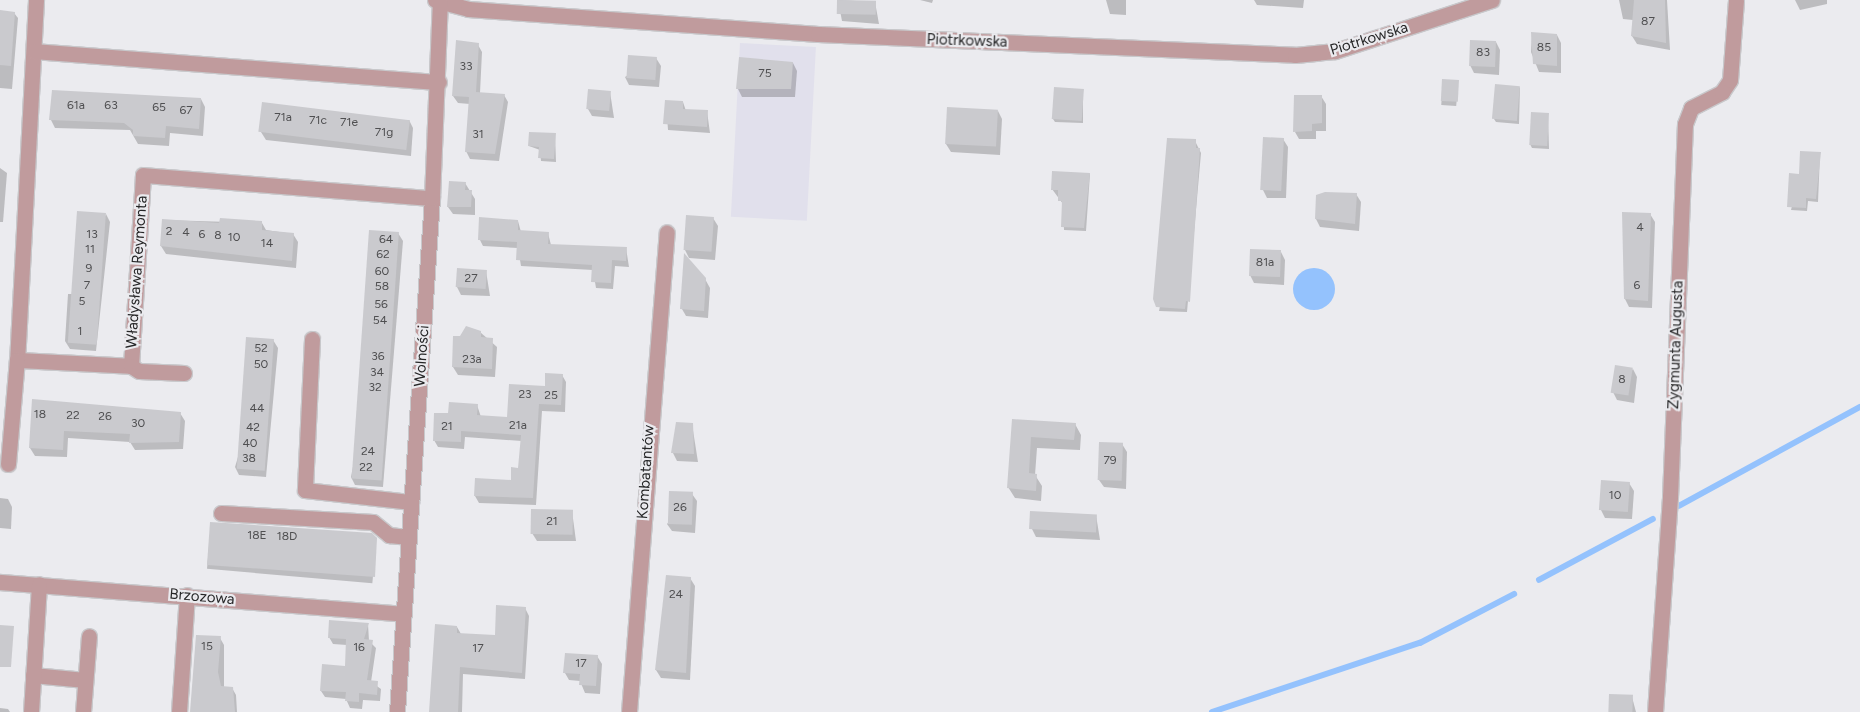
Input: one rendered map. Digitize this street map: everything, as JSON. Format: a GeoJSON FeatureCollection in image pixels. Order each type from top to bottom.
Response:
{"type":"FeatureCollection","features":[{"type":"Feature","properties":{"kind":"street"},"geometry":{"type":"LineString","coordinates":[[8,464],[17,360],[36,0]]}},
{"type":"Feature","properties":{"kind":"street","name":"Piotrkowska"},"geometry":{"type":"LineString","coordinates":[[438,1],[468,9],[837,35],[1295,54],[1335,51],[1492,0]]}},
{"type":"Feature","properties":{"kind":"street","name":"Zygmunta Augusta"},"geometry":{"type":"LineString","coordinates":[[1655,712],[1670,497],[1685,124],[1692,108],[1722,92],[1730,80],[1736,0]]}},
{"type":"Feature","properties":{"kind":"street","name":"Wolności"},"geometry":{"type":"LineString","coordinates":[[396,712],[432,198],[438,82],[438,1]]}},
{"type":"Feature","properties":{"kind":"street"},"geometry":{"type":"LineString","coordinates":[[34,51],[438,82]]}},
{"type":"Feature","properties":{"kind":"street","name":"Władysława Reymonta"},"geometry":{"type":"LineString","coordinates":[[17,360],[131,366],[143,175],[432,198]]}},
{"type":"Feature","properties":{"kind":"street","name":"Kombatantów"},"geometry":{"type":"LineString","coordinates":[[629,712],[667,234]]}},
{"type":"Feature","properties":{"kind":"street"},"geometry":{"type":"LineString","coordinates":[[312,339],[305,490],[411,502]]}},
{"type":"Feature","properties":{"kind":"street"},"geometry":{"type":"LineString","coordinates":[[131,366],[140,371],[184,373]]}},
{"type":"Feature","properties":{"kind":"street"},"geometry":{"type":"LineString","coordinates":[[221,513],[373,522],[389,535],[408,537]]}},
{"type":"Feature","properties":{"kind":"street","name":"Brzozowa"},"geometry":{"type":"LineString","coordinates":[[0,582],[187,595],[404,614]]}},
{"type":"Feature","properties":{"kind":"street"},"geometry":{"type":"LineString","coordinates":[[31,712],[39,584]]}},
{"type":"Feature","properties":{"kind":"street"},"geometry":{"type":"LineString","coordinates":[[179,712],[187,595]]}},
{"type":"Feature","properties":{"kind":"street"},"geometry":{"type":"LineString","coordinates":[[83,712],[89,636]]}},
{"type":"Feature","properties":{"kind":"street"},"geometry":{"type":"LineString","coordinates":[[33,675],[85,680]]}},
{"type":"Feature","properties":{"kind":"shaded area"},"geometry":{"type":"Polygon","coordinates":[[[740,43],[816,47],[807,221],[731,217],[740,43]]]}},
{"type":"Feature","properties":{"kind":"water"},"geometry":{"type":"Polygon","coordinates":[[[1310,268],[1318,268],[1329,274],[1335,289],[1329,304],[1318,310],[1310,310],[1299,304],[1293,293],[1293,285],[1299,274],[1310,268]]]}},
{"type":"Feature","properties":{"kind":"building"},"geometry":{"type":"Polygon","coordinates":[[[837,0],[876,1],[876,15],[837,14],[837,0]]]}},
{"type":"Feature","properties":{"kind":"building"},"geometry":{"type":"Polygon","coordinates":[[[1634,0],[1665,0],[1666,43],[1631,36],[1634,0]]]}},
{"type":"Feature","properties":{"kind":"building"},"geometry":{"type":"Polygon","coordinates":[[[0,10],[15,12],[11,66],[0,65],[0,10]]]}},
{"type":"Feature","properties":{"kind":"building"},"geometry":{"type":"Polygon","coordinates":[[[1531,32],[1557,34],[1557,66],[1533,64],[1531,32]]]}},
{"type":"Feature","properties":{"kind":"building"},"geometry":{"type":"Polygon","coordinates":[[[456,40],[479,43],[476,92],[505,94],[495,154],[465,152],[469,97],[452,96],[456,40]]]}},
{"type":"Feature","properties":{"kind":"building"},"geometry":{"type":"Polygon","coordinates":[[[1470,40],[1496,41],[1495,67],[1469,66],[1470,40]]]}},
{"type":"Feature","properties":{"kind":"building"},"geometry":{"type":"Polygon","coordinates":[[[628,55],[657,57],[655,80],[626,78],[628,55]]]}},
{"type":"Feature","properties":{"kind":"building"},"geometry":{"type":"Polygon","coordinates":[[[739,57],[793,62],[791,89],[736,89],[739,57]]]}},
{"type":"Feature","properties":{"kind":"building"},"geometry":{"type":"Polygon","coordinates":[[[1442,79],[1459,80],[1458,102],[1441,101],[1442,79]]]}},
{"type":"Feature","properties":{"kind":"building"},"geometry":{"type":"Polygon","coordinates":[[[1495,84],[1520,86],[1517,121],[1492,119],[1495,84]]]}},
{"type":"Feature","properties":{"kind":"building"},"geometry":{"type":"Polygon","coordinates":[[[1054,87],[1084,89],[1082,121],[1052,119],[1054,87]]]}},
{"type":"Feature","properties":{"kind":"building"},"geometry":{"type":"Polygon","coordinates":[[[588,89],[611,91],[609,111],[586,109],[588,89]]]}},
{"type":"Feature","properties":{"kind":"building"},"geometry":{"type":"Polygon","coordinates":[[[52,90],[201,98],[199,129],[166,126],[165,138],[133,136],[133,130],[124,123],[49,120],[52,90]]]}},
{"type":"Feature","properties":{"kind":"building"},"geometry":{"type":"Polygon","coordinates":[[[1294,95],[1322,95],[1322,123],[1312,124],[1312,131],[1293,132],[1294,95]]]}},
{"type":"Feature","properties":{"kind":"building"},"geometry":{"type":"Polygon","coordinates":[[[665,100],[683,101],[683,109],[708,110],[707,127],[663,124],[665,100]]]}},
{"type":"Feature","properties":{"kind":"building"},"geometry":{"type":"Polygon","coordinates":[[[262,102],[410,120],[406,150],[258,132],[262,102]]]}},
{"type":"Feature","properties":{"kind":"building"},"geometry":{"type":"Polygon","coordinates":[[[947,107],[998,110],[996,147],[945,144],[947,107]]]}},
{"type":"Feature","properties":{"kind":"building"},"geometry":{"type":"Polygon","coordinates":[[[1531,112],[1549,113],[1547,146],[1529,145],[1531,112]]]}},
{"type":"Feature","properties":{"kind":"building"},"geometry":{"type":"Polygon","coordinates":[[[529,132],[556,133],[554,159],[538,158],[539,147],[528,146],[529,132]]]}},
{"type":"Feature","properties":{"kind":"building"},"geometry":{"type":"Polygon","coordinates":[[[1263,137],[1284,138],[1281,191],[1260,190],[1263,137]]]}},
{"type":"Feature","properties":{"kind":"building"},"geometry":{"type":"Polygon","coordinates":[[[1167,138],[1196,139],[1196,148],[1200,148],[1190,302],[1186,301],[1185,309],[1156,307],[1153,299],[1167,138]]]}},
{"type":"Feature","properties":{"kind":"building"},"geometry":{"type":"Polygon","coordinates":[[[1800,151],[1821,152],[1816,199],[1806,198],[1806,208],[1787,207],[1789,173],[1799,174],[1800,151]]]}},
{"type":"Feature","properties":{"kind":"building"},"geometry":{"type":"Polygon","coordinates":[[[1052,171],[1090,173],[1084,228],[1061,227],[1062,201],[1058,201],[1058,190],[1051,190],[1052,171]]]}},
{"type":"Feature","properties":{"kind":"building"},"geometry":{"type":"Polygon","coordinates":[[[449,181],[466,182],[465,190],[472,190],[471,207],[447,207],[449,181]]]}},
{"type":"Feature","properties":{"kind":"building"},"geometry":{"type":"Polygon","coordinates":[[[1325,192],[1357,193],[1355,224],[1315,219],[1316,195],[1325,192]]]}},
{"type":"Feature","properties":{"kind":"building"},"geometry":{"type":"Polygon","coordinates":[[[77,211],[106,213],[97,345],[68,343],[77,211]]]}},
{"type":"Feature","properties":{"kind":"building"},"geometry":{"type":"Polygon","coordinates":[[[1622,212],[1651,213],[1648,301],[1624,299],[1622,212]]]}},
{"type":"Feature","properties":{"kind":"building"},"geometry":{"type":"Polygon","coordinates":[[[686,215],[714,217],[711,252],[684,250],[686,215]]]}},
{"type":"Feature","properties":{"kind":"building"},"geometry":{"type":"Polygon","coordinates":[[[479,217],[518,220],[518,230],[549,232],[548,244],[627,247],[626,261],[612,260],[611,283],[591,282],[592,265],[516,260],[517,242],[478,240],[479,217]]]}},
{"type":"Feature","properties":{"kind":"building"},"geometry":{"type":"Polygon","coordinates":[[[220,218],[262,221],[262,230],[294,233],[292,261],[160,246],[162,219],[219,223],[220,218]]]}},
{"type":"Feature","properties":{"kind":"building"},"geometry":{"type":"Polygon","coordinates":[[[369,230],[399,232],[382,480],[352,478],[369,230]]]}},
{"type":"Feature","properties":{"kind":"building"},"geometry":{"type":"Polygon","coordinates":[[[1250,249],[1281,250],[1280,277],[1249,276],[1250,249]]]}},
{"type":"Feature","properties":{"kind":"building"},"geometry":{"type":"Polygon","coordinates":[[[684,253],[706,278],[704,311],[680,309],[684,253]]]}},
{"type":"Feature","properties":{"kind":"building"},"geometry":{"type":"Polygon","coordinates":[[[457,268],[487,270],[486,289],[456,287],[457,268]]]}},
{"type":"Feature","properties":{"kind":"building"},"geometry":{"type":"Polygon","coordinates":[[[466,326],[481,331],[481,337],[493,338],[492,369],[452,367],[453,336],[460,336],[466,326]]]}},
{"type":"Feature","properties":{"kind":"building"},"geometry":{"type":"Polygon","coordinates":[[[246,337],[274,339],[265,471],[237,469],[246,337]]]}},
{"type":"Feature","properties":{"kind":"building"},"geometry":{"type":"Polygon","coordinates":[[[1615,365],[1633,368],[1628,395],[1611,393],[1615,365]]]}},
{"type":"Feature","properties":{"kind":"building"},"geometry":{"type":"Polygon","coordinates":[[[545,373],[563,374],[561,405],[539,404],[533,498],[474,496],[475,478],[511,480],[511,467],[518,468],[521,435],[461,431],[461,442],[433,441],[434,413],[448,413],[449,402],[478,404],[477,415],[507,417],[509,384],[545,386],[545,373]]]}},
{"type":"Feature","properties":{"kind":"building"},"geometry":{"type":"Polygon","coordinates":[[[32,399],[181,412],[179,442],[129,443],[130,434],[64,431],[63,450],[29,448],[32,399]]]}},
{"type":"Feature","properties":{"kind":"building"},"geometry":{"type":"Polygon","coordinates":[[[1012,419],[1076,423],[1074,440],[1031,437],[1029,473],[1037,474],[1036,491],[1007,488],[1012,419]]]}},
{"type":"Feature","properties":{"kind":"building"},"geometry":{"type":"Polygon","coordinates":[[[676,422],[693,423],[694,454],[671,453],[676,422]]]}},
{"type":"Feature","properties":{"kind":"building"},"geometry":{"type":"Polygon","coordinates":[[[1099,442],[1123,443],[1122,481],[1098,480],[1099,442]]]}},
{"type":"Feature","properties":{"kind":"building"},"geometry":{"type":"Polygon","coordinates":[[[1601,480],[1630,482],[1628,512],[1599,510],[1601,480]]]}},
{"type":"Feature","properties":{"kind":"building"},"geometry":{"type":"Polygon","coordinates":[[[669,491],[693,492],[692,525],[668,524],[669,491]]]}},
{"type":"Feature","properties":{"kind":"building"},"geometry":{"type":"Polygon","coordinates":[[[531,509],[573,510],[573,535],[531,534],[531,509]]]}},
{"type":"Feature","properties":{"kind":"building"},"geometry":{"type":"Polygon","coordinates":[[[1030,511],[1097,515],[1096,532],[1029,529],[1030,511]]]}},
{"type":"Feature","properties":{"kind":"building"},"geometry":{"type":"Polygon","coordinates":[[[210,522],[372,533],[377,538],[375,577],[207,565],[210,522]]]}},
{"type":"Feature","properties":{"kind":"building"},"geometry":{"type":"Polygon","coordinates":[[[666,575],[691,577],[686,673],[655,670],[666,575]]]}},
{"type":"Feature","properties":{"kind":"building"},"geometry":{"type":"Polygon","coordinates":[[[496,605],[526,607],[522,673],[460,667],[458,712],[429,712],[435,624],[457,626],[457,633],[495,635],[496,605]]]}},
{"type":"Feature","properties":{"kind":"building"},"geometry":{"type":"Polygon","coordinates":[[[329,620],[369,623],[364,639],[373,640],[367,680],[378,681],[377,695],[359,693],[359,702],[345,701],[346,692],[320,691],[322,664],[345,666],[346,639],[328,638],[329,620]]]}},
{"type":"Feature","properties":{"kind":"building"},"geometry":{"type":"Polygon","coordinates":[[[0,625],[14,626],[11,667],[0,667],[0,625]]]}},
{"type":"Feature","properties":{"kind":"building"},"geometry":{"type":"Polygon","coordinates":[[[196,635],[221,636],[218,672],[221,686],[233,687],[235,712],[190,712],[196,635]]]}},
{"type":"Feature","properties":{"kind":"building"},"geometry":{"type":"Polygon","coordinates":[[[565,653],[598,655],[596,686],[579,685],[580,674],[563,673],[565,653]]]}},
{"type":"Feature","properties":{"kind":"building"},"geometry":{"type":"Polygon","coordinates":[[[1609,694],[1633,695],[1632,712],[1608,712],[1609,694]]]}},
{"type":"Feature","properties":{"kind":"waterway"},"geometry":{"type":"LineString","coordinates":[[1679,506],[1860,407]]}},
{"type":"Feature","properties":{"kind":"waterway"},"geometry":{"type":"LineString","coordinates":[[1539,580],[1653,519]]}},
{"type":"Feature","properties":{"kind":"waterway"},"geometry":{"type":"LineString","coordinates":[[1212,712],[1420,643],[1514,594]]}}]}
